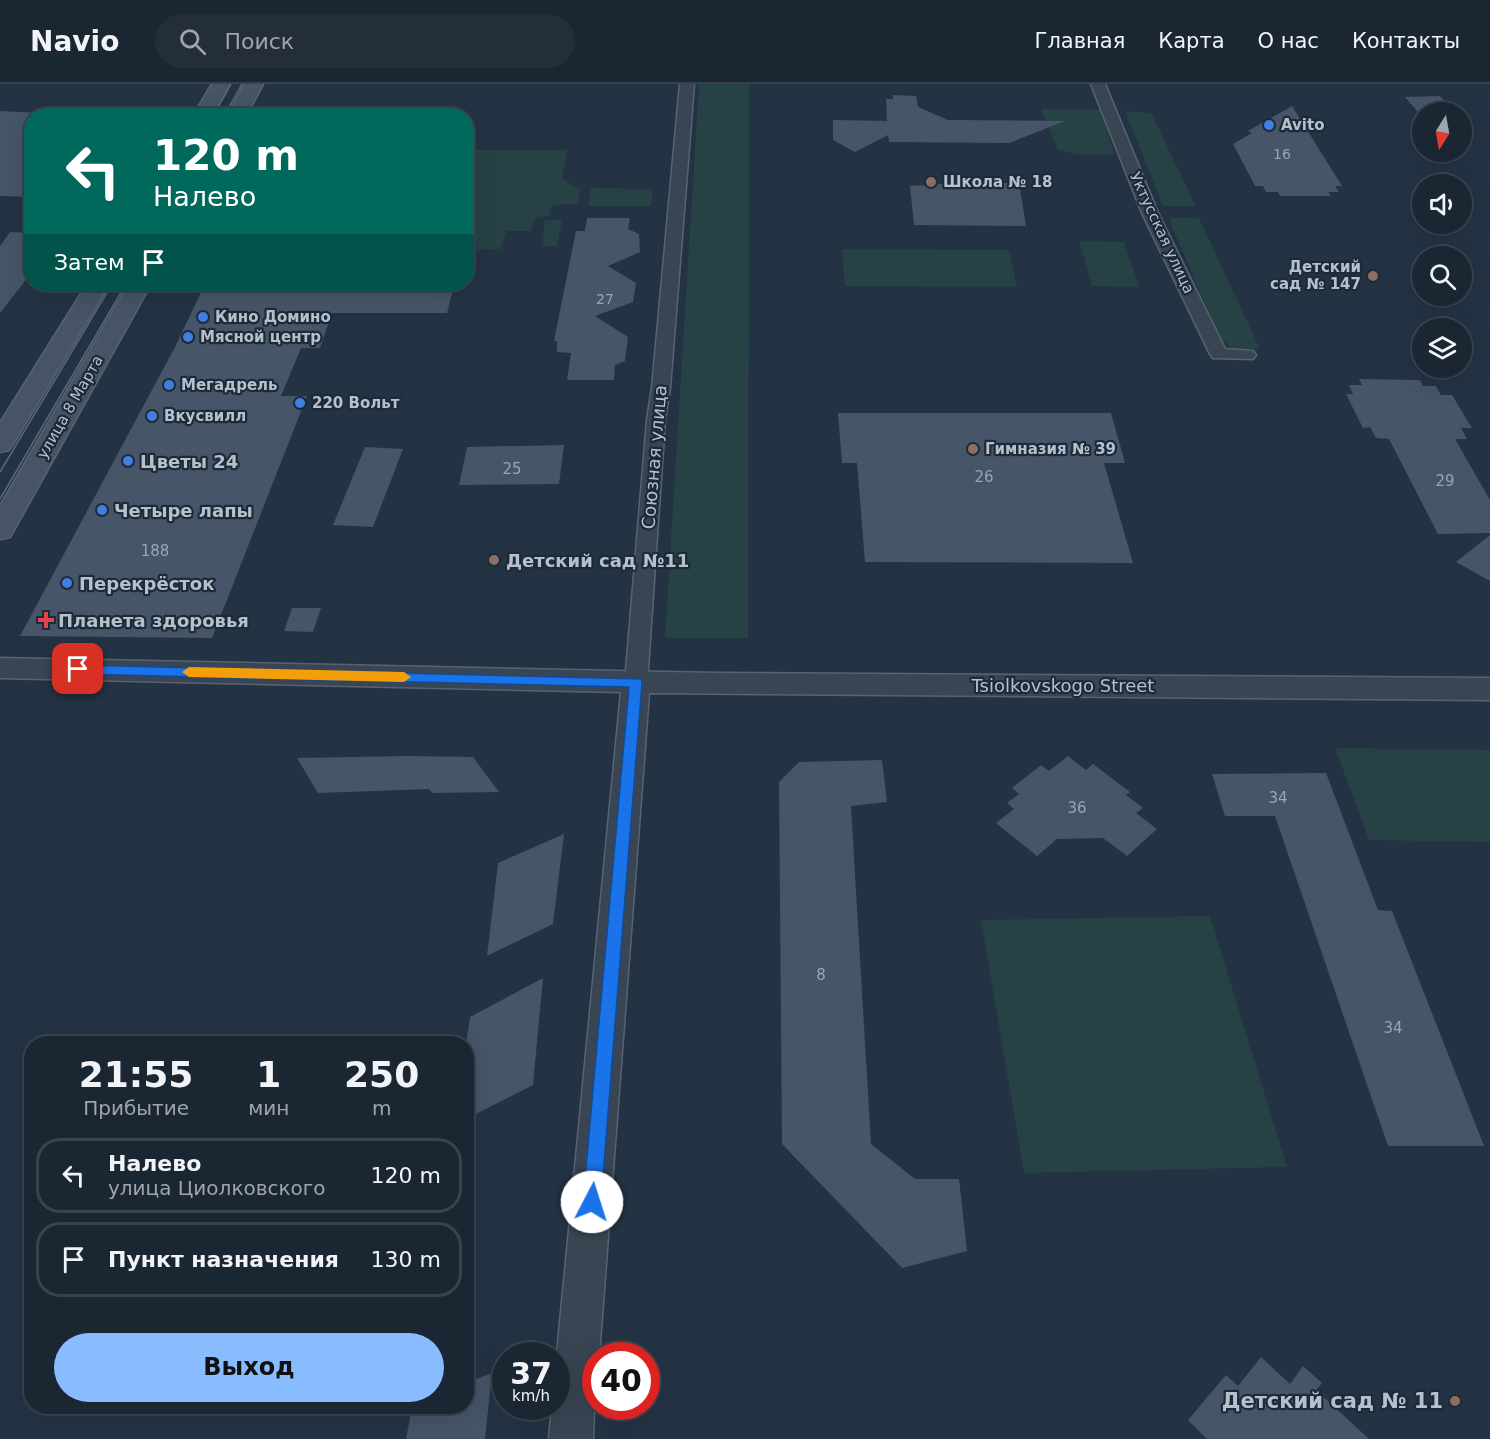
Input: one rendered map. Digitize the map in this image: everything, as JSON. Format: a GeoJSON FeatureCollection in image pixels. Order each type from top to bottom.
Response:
{"type":"FeatureCollection","features":[{"type":"Feature","properties":{"kind":"main road"},"geometry":{"type":"LineString","coordinates":[[207,108],[221,84]]}},
{"type":"Feature","properties":{"kind":"main road"},"geometry":{"type":"LineString","coordinates":[[240,108],[254,84]]}},
{"type":"Feature","properties":{"kind":"main road"},"geometry":{"type":"LineString","coordinates":[[0,444],[94,291]]}},
{"type":"Feature","properties":{"kind":"main road","name":"улица 8 Марта"},"geometry":{"type":"LineString","coordinates":[[0,530],[136,291]]}},
{"type":"Feature","properties":{"kind":"street","name":"Союзная улица"},"geometry":{"type":"LineString","coordinates":[[571,1439],[636,683],[656,420],[661,388],[687,84]]}},
{"type":"Feature","properties":{"kind":"street","name":"Уктусская улица"},"geometry":{"type":"LineString","coordinates":[[1098,84],[1150,213],[1219,354],[1247,355]]}},
{"type":"Feature","properties":{"kind":"street","name":"Tsiolkovskogo Street"},"geometry":{"type":"LineString","coordinates":[[0,668],[636,683],[1490,688]]}},
{"type":"Feature","properties":{"kind":"green space"},"geometry":{"type":"Polygon","coordinates":[[[699,84],[749,84],[748,638],[665,638],[699,84]]]}},
{"type":"Feature","properties":{"kind":"green space"},"geometry":{"type":"Polygon","coordinates":[[[1041,109],[1101,110],[1114,154],[1081,155],[1058,150],[1041,109]]]}},
{"type":"Feature","properties":{"kind":"green space"},"geometry":{"type":"Polygon","coordinates":[[[1125,111],[1151,113],[1196,206],[1163,206],[1125,111]]]}},
{"type":"Feature","properties":{"kind":"green space"},"geometry":{"type":"Polygon","coordinates":[[[474,150],[567,150],[562,179],[581,190],[577,204],[552,205],[549,216],[536,217],[531,231],[506,231],[500,249],[474,250],[474,150]]]}},
{"type":"Feature","properties":{"kind":"green space"},"geometry":{"type":"Polygon","coordinates":[[[591,188],[653,189],[651,206],[588,206],[591,188]]]}},
{"type":"Feature","properties":{"kind":"green space"},"geometry":{"type":"Polygon","coordinates":[[[1172,218],[1199,218],[1260,349],[1232,348],[1220,338],[1170,222],[1172,218]]]}},
{"type":"Feature","properties":{"kind":"green space"},"geometry":{"type":"Polygon","coordinates":[[[545,220],[562,220],[557,246],[542,246],[545,220]]]}},
{"type":"Feature","properties":{"kind":"green space"},"geometry":{"type":"Polygon","coordinates":[[[1079,241],[1124,242],[1139,287],[1092,286],[1079,241]]]}},
{"type":"Feature","properties":{"kind":"green space"},"geometry":{"type":"Polygon","coordinates":[[[842,249],[1009,250],[1017,287],[845,286],[842,249]]]}},
{"type":"Feature","properties":{"kind":"green space"},"geometry":{"type":"Polygon","coordinates":[[[1335,748],[1490,750],[1490,842],[1369,840],[1335,748]]]}},
{"type":"Feature","properties":{"kind":"green space"},"geometry":{"type":"Polygon","coordinates":[[[1210,916],[1287,1167],[1024,1173],[981,920],[1210,916]]]}},
{"type":"Feature","properties":{"kind":"building"},"geometry":{"type":"Polygon","coordinates":[[[893,95],[916,96],[918,107],[948,120],[1065,121],[1009,143],[889,142],[888,135],[855,152],[833,140],[833,120],[887,121],[886,99],[893,99],[893,95]]]}},
{"type":"Feature","properties":{"kind":"building"},"geometry":{"type":"Polygon","coordinates":[[[1440,96],[1445,102],[1412,102],[1412,105],[1405,97],[1440,96]]]}},
{"type":"Feature","properties":{"kind":"building"},"geometry":{"type":"Polygon","coordinates":[[[1292,106],[1342,186],[1335,186],[1339,192],[1328,192],[1331,196],[1280,196],[1278,192],[1266,192],[1263,186],[1255,186],[1233,144],[1252,133],[1248,131],[1292,106]]]}},
{"type":"Feature","properties":{"kind":"building"},"geometry":{"type":"Polygon","coordinates":[[[0,111],[24,112],[24,197],[0,196],[0,111]]]}},
{"type":"Feature","properties":{"kind":"building"},"geometry":{"type":"Polygon","coordinates":[[[1019,183],[1026,226],[914,225],[910,186],[1019,183]]]}},
{"type":"Feature","properties":{"kind":"building"},"geometry":{"type":"Polygon","coordinates":[[[587,218],[630,218],[628,229],[639,234],[640,252],[608,266],[636,283],[633,302],[595,316],[628,337],[625,361],[615,365],[614,380],[567,380],[571,353],[557,352],[557,341],[554,341],[576,231],[585,231],[587,218]]]}},
{"type":"Feature","properties":{"kind":"building"},"geometry":{"type":"Polygon","coordinates":[[[10,232],[24,233],[24,282],[0,313],[0,246],[10,232]]]}},
{"type":"Feature","properties":{"kind":"building"},"geometry":{"type":"Polygon","coordinates":[[[202,291],[453,291],[447,313],[332,313],[320,348],[301,348],[281,396],[307,396],[212,638],[20,636],[175,347],[202,291]]]}},
{"type":"Feature","properties":{"kind":"building"},"geometry":{"type":"Polygon","coordinates":[[[1359,379],[1420,380],[1423,386],[1436,386],[1441,395],[1452,395],[1472,428],[1461,428],[1467,439],[1455,439],[1490,500],[1490,533],[1438,534],[1389,439],[1376,438],[1370,427],[1363,428],[1346,394],[1353,394],[1349,385],[1362,385],[1359,379]]]}},
{"type":"Feature","properties":{"kind":"building"},"geometry":{"type":"Polygon","coordinates":[[[838,413],[1111,413],[1125,463],[1104,463],[1133,563],[865,562],[857,463],[842,463],[838,413]]]}},
{"type":"Feature","properties":{"kind":"building"},"geometry":{"type":"Polygon","coordinates":[[[564,445],[559,484],[459,485],[467,447],[564,445]]]}},
{"type":"Feature","properties":{"kind":"building"},"geometry":{"type":"Polygon","coordinates":[[[365,447],[403,449],[373,527],[333,525],[365,447]]]}},
{"type":"Feature","properties":{"kind":"building"},"geometry":{"type":"Polygon","coordinates":[[[1490,535],[1490,581],[1456,562],[1490,535]]]}},
{"type":"Feature","properties":{"kind":"building"},"geometry":{"type":"Polygon","coordinates":[[[292,608],[321,608],[313,632],[284,631],[292,608]]]}},
{"type":"Feature","properties":{"kind":"building"},"geometry":{"type":"Polygon","coordinates":[[[1068,756],[1086,770],[1093,764],[1130,792],[1126,795],[1143,808],[1136,813],[1157,829],[1127,856],[1103,838],[1057,839],[1037,856],[996,823],[1014,809],[1007,803],[1019,794],[1012,788],[1041,765],[1049,771],[1068,756]]]}},
{"type":"Feature","properties":{"kind":"building"},"geometry":{"type":"Polygon","coordinates":[[[473,757],[499,792],[432,793],[429,789],[318,793],[297,758],[473,757]]]}},
{"type":"Feature","properties":{"kind":"building"},"geometry":{"type":"Polygon","coordinates":[[[882,760],[887,802],[851,806],[871,1144],[915,1179],[959,1179],[967,1251],[902,1268],[782,1144],[779,782],[799,762],[882,760]]]}},
{"type":"Feature","properties":{"kind":"building"},"geometry":{"type":"Polygon","coordinates":[[[1326,773],[1378,910],[1392,911],[1484,1146],[1388,1146],[1275,816],[1225,816],[1212,774],[1326,773]]]}},
{"type":"Feature","properties":{"kind":"building"},"geometry":{"type":"Polygon","coordinates":[[[564,834],[553,924],[487,956],[498,863],[564,834]]]}},
{"type":"Feature","properties":{"kind":"building"},"geometry":{"type":"Polygon","coordinates":[[[543,978],[533,1085],[474,1115],[474,1036],[467,1036],[470,1017],[543,978]]]}},
{"type":"Feature","properties":{"kind":"building"},"geometry":{"type":"Polygon","coordinates":[[[1261,1357],[1290,1384],[1303,1366],[1322,1383],[1316,1390],[1369,1439],[1207,1439],[1188,1420],[1226,1375],[1238,1386],[1261,1357]]]}},
{"type":"Feature","properties":{"kind":"building"},"geometry":{"type":"Polygon","coordinates":[[[492,1373],[485,1439],[406,1439],[411,1414],[474,1414],[474,1380],[492,1373]]]}},
{"type":"Feature","properties":{"kind":"tram line"},"geometry":{"type":"LineString","coordinates":[[218,108],[231,84]]}},
{"type":"Feature","properties":{"kind":"tram line"},"geometry":{"type":"LineString","coordinates":[[228,108],[242,84]]}},
{"type":"Feature","properties":{"kind":"tram line"},"geometry":{"type":"LineString","coordinates":[[0,472],[108,291]]}},
{"type":"Feature","properties":{"kind":"tram line"},"geometry":{"type":"LineString","coordinates":[[0,499],[122,291]]}},
{"type":"Feature","properties":{"kind":"slow traffic"},"geometry":{"type":"LineString","coordinates":[[189,672],[404,677]]}},
{"type":"Feature","properties":{"kind":"place","name":"Avito"},"geometry":{"type":"Point","coordinates":[1269,125]}},
{"type":"Feature","properties":{"kind":"place","name":"Школа № 18"},"geometry":{"type":"Point","coordinates":[931,182]}},
{"type":"Feature","properties":{"kind":"place","name":"Детский сад № 147"},"geometry":{"type":"Point","coordinates":[1373,276]}},
{"type":"Feature","properties":{"kind":"place","name":"Кино Домино"},"geometry":{"type":"Point","coordinates":[203,317]}},
{"type":"Feature","properties":{"kind":"place","name":"Мясной центр"},"geometry":{"type":"Point","coordinates":[188,337]}},
{"type":"Feature","properties":{"kind":"place","name":"Мегадрель"},"geometry":{"type":"Point","coordinates":[169,385]}},
{"type":"Feature","properties":{"kind":"place","name":"220 Вольт"},"geometry":{"type":"Point","coordinates":[300,403]}},
{"type":"Feature","properties":{"kind":"place","name":"Вкусвилл"},"geometry":{"type":"Point","coordinates":[152,416]}},
{"type":"Feature","properties":{"kind":"place","name":"Гимназия № 39"},"geometry":{"type":"Point","coordinates":[973,449]}},
{"type":"Feature","properties":{"kind":"place","name":"Цветы 24"},"geometry":{"type":"Point","coordinates":[128,461]}},
{"type":"Feature","properties":{"kind":"place","name":"Четыре лапы"},"geometry":{"type":"Point","coordinates":[102,510]}},
{"type":"Feature","properties":{"kind":"place","name":"Детский сад №11"},"geometry":{"type":"Point","coordinates":[494,560]}},
{"type":"Feature","properties":{"kind":"place","name":"Перекрёсток"},"geometry":{"type":"Point","coordinates":[67,583]}},
{"type":"Feature","properties":{"kind":"place","name":"Планета здоровья"},"geometry":{"type":"Point","coordinates":[46,620]}},
{"type":"Feature","properties":{"kind":"place","name":"Детский сад № 11"},"geometry":{"type":"Point","coordinates":[1455,1401]}},
{"type":"Feature","properties":{"kind":"route"},"geometry":{"type":"LineString","coordinates":[[78,669],[636,683],[592,1202]]}}]}
